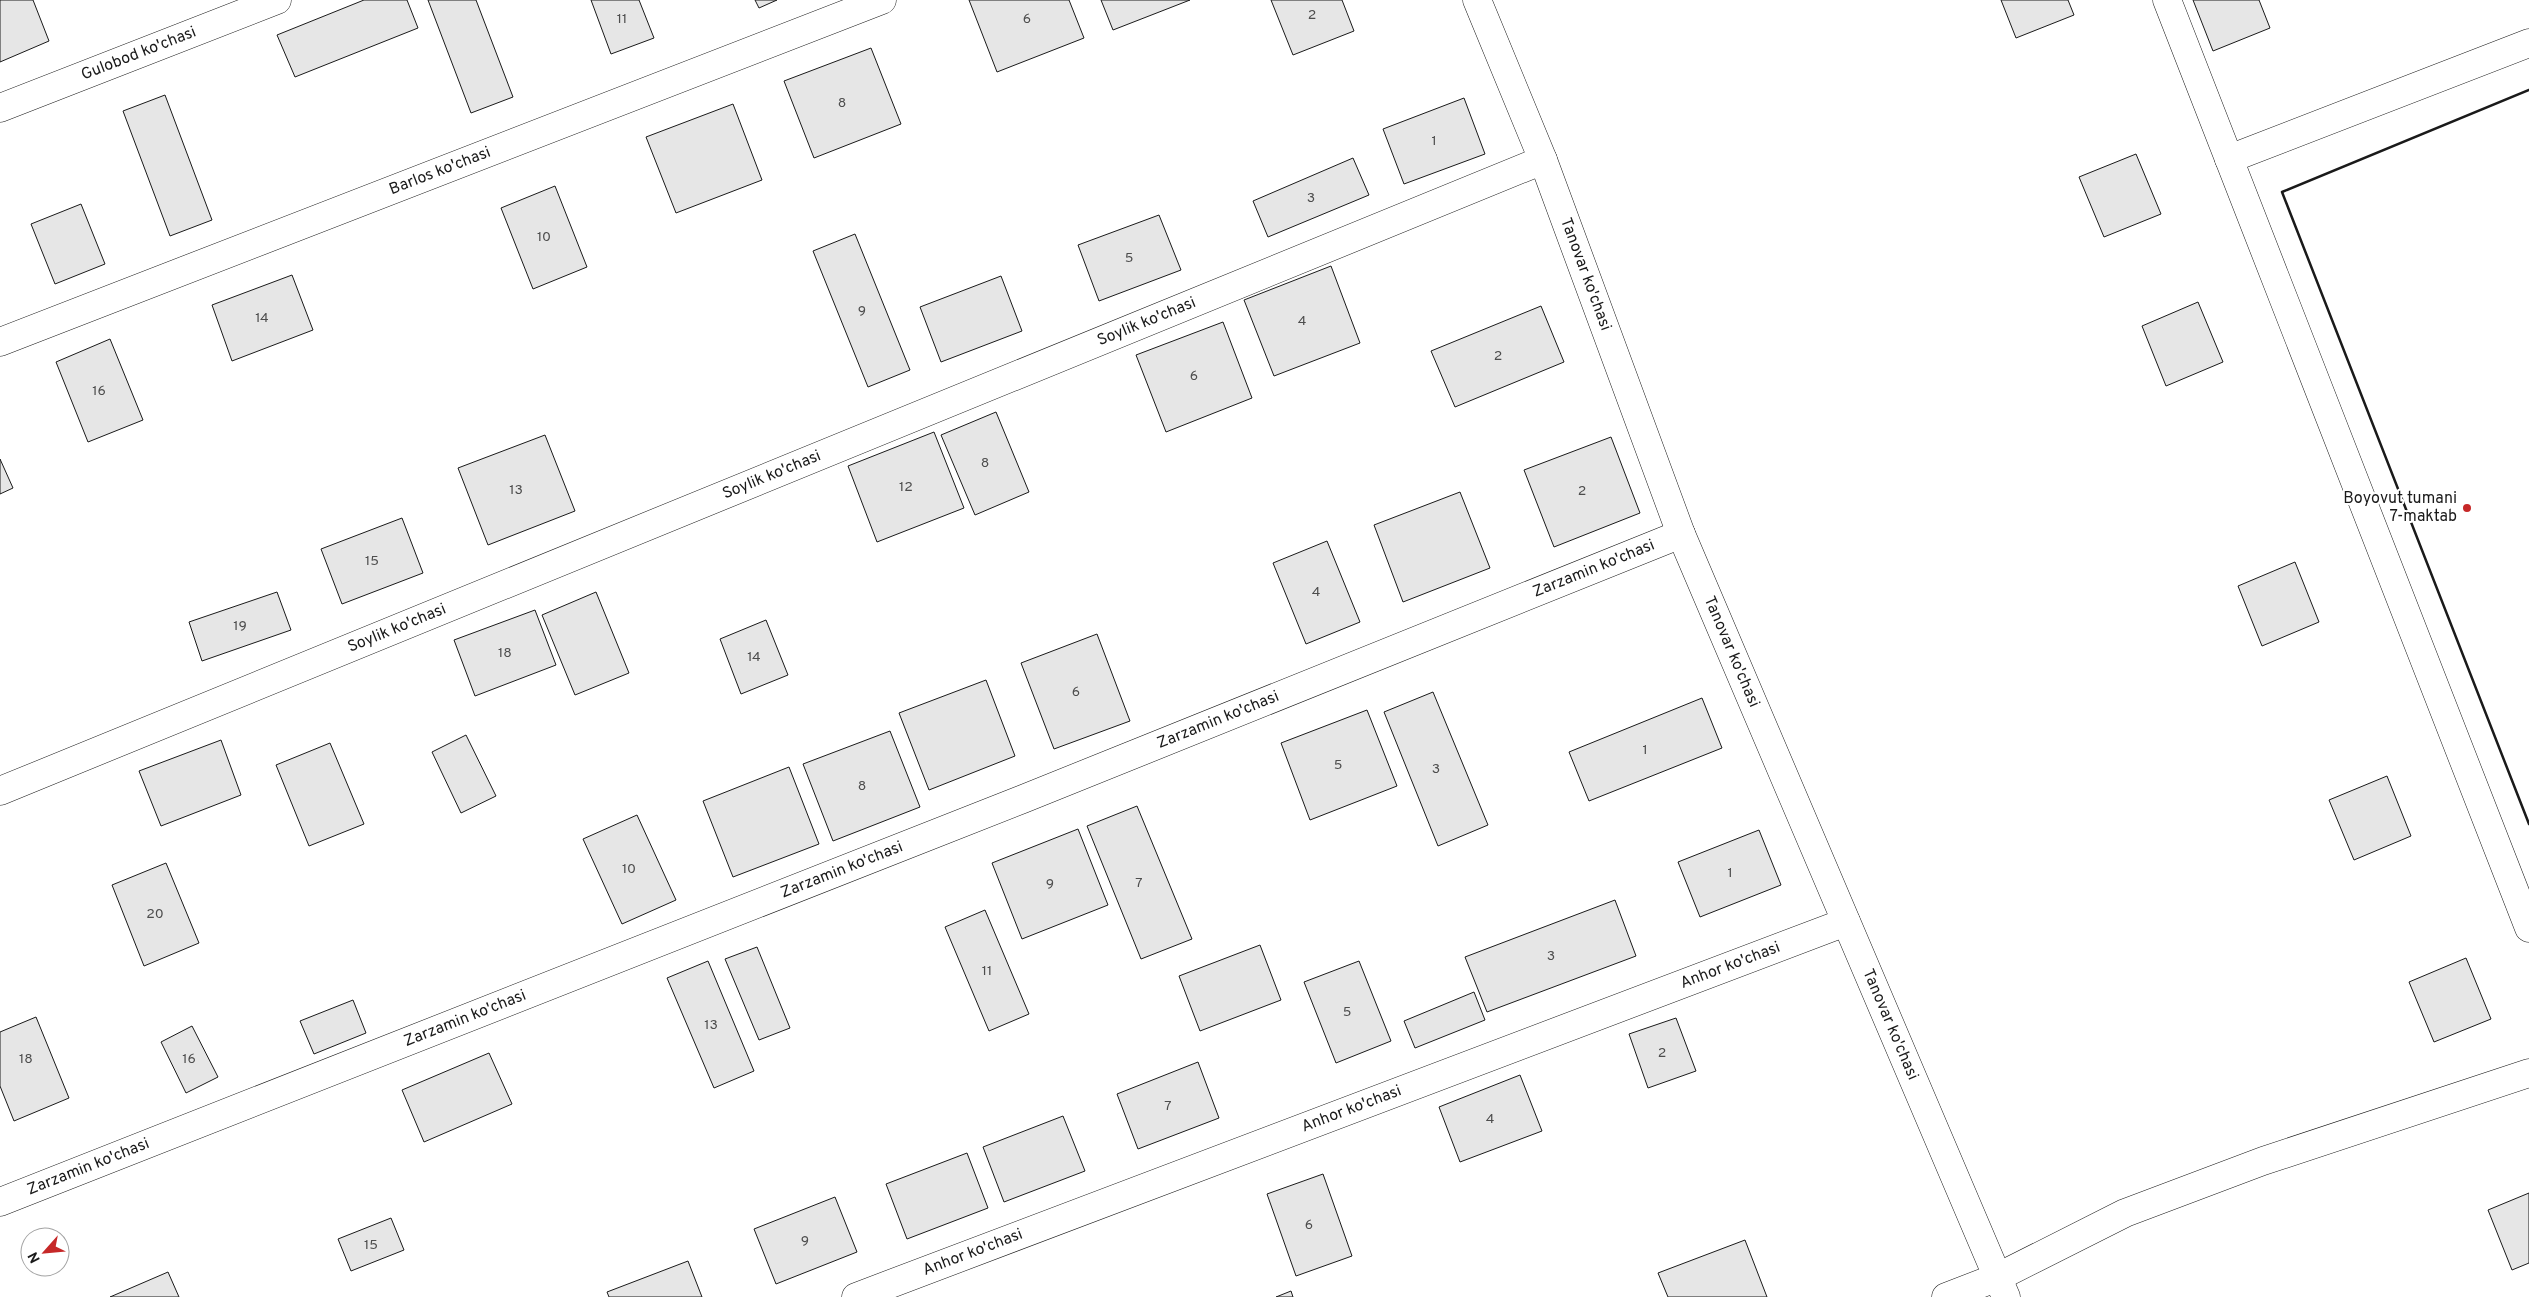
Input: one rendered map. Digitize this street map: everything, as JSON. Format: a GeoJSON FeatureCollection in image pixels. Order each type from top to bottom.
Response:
{"type":"FeatureCollection","features":[{"type":"Feature","properties":{"kind":"street","name":"Gulobod ko'chasi"},"geometry":{"type":"LineString","coordinates":[[0,108],[277,0]]}},
{"type":"Feature","properties":{"kind":"street","name":"Barlos ko'chasi"},"geometry":{"type":"LineString","coordinates":[[0,342],[882,0]]}},
{"type":"Feature","properties":{"kind":"street","name":"Tanovar ko'chasi"},"geometry":{"type":"LineString","coordinates":[[1477,0],[1542,160],[1681,534],[2002,1287]]}},
{"type":"Feature","properties":{"kind":"street"},"geometry":{"type":"LineString","coordinates":[[2167,0],[2529,928]]}},
{"type":"Feature","properties":{"kind":"street"},"geometry":{"type":"LineString","coordinates":[[2229,159],[2529,43]]}},
{"type":"Feature","properties":{"kind":"street","name":"Soylik ko'chasi"},"geometry":{"type":"LineString","coordinates":[[0,791],[1542,160]]}},
{"type":"Feature","properties":{"kind":"street","name":"Zarzamin ko'chasi"},"geometry":{"type":"LineString","coordinates":[[0,1202],[1004,806],[1681,534]]}},
{"type":"Feature","properties":{"kind":"street","name":"Anhor ko'chasi"},"geometry":{"type":"LineString","coordinates":[[856,1297],[1846,922]]}},
{"type":"Feature","properties":{"kind":"street"},"geometry":{"type":"LineString","coordinates":[[1946,1297],[2002,1287],[2125,1213],[2263,1161],[2529,1073]]}},
{"type":"Feature","properties":{"kind":"building"},"geometry":{"type":"Polygon","coordinates":[[[0,0],[33,0],[49,41],[0,62],[0,0]]]}},
{"type":"Feature","properties":{"kind":"building"},"geometry":{"type":"Polygon","coordinates":[[[364,0],[407,0],[418,28],[295,77],[277,35],[364,0]]]}},
{"type":"Feature","properties":{"kind":"building"},"geometry":{"type":"Polygon","coordinates":[[[428,0],[476,0],[513,97],[471,113],[428,0]]]}},
{"type":"Feature","properties":{"kind":"building"},"geometry":{"type":"Polygon","coordinates":[[[591,0],[639,0],[654,38],[611,54],[591,0]]]}},
{"type":"Feature","properties":{"kind":"building"},"geometry":{"type":"Polygon","coordinates":[[[755,0],[777,0],[759,8],[755,0]]]}},
{"type":"Feature","properties":{"kind":"building"},"geometry":{"type":"Polygon","coordinates":[[[969,0],[1069,0],[1084,38],[997,72],[969,0]]]}},
{"type":"Feature","properties":{"kind":"building"},"geometry":{"type":"Polygon","coordinates":[[[1101,0],[1190,0],[1113,30],[1101,0]]]}},
{"type":"Feature","properties":{"kind":"building"},"geometry":{"type":"Polygon","coordinates":[[[1271,0],[1342,0],[1354,31],[1293,55],[1271,0]]]}},
{"type":"Feature","properties":{"kind":"building"},"geometry":{"type":"Polygon","coordinates":[[[2001,0],[2068,0],[2074,15],[2016,38],[2001,0]]]}},
{"type":"Feature","properties":{"kind":"building"},"geometry":{"type":"Polygon","coordinates":[[[2193,0],[2259,0],[2270,28],[2213,51],[2193,0]]]}},
{"type":"Feature","properties":{"kind":"building"},"geometry":{"type":"Polygon","coordinates":[[[871,48],[901,124],[814,158],[784,81],[871,48]]]}},
{"type":"Feature","properties":{"kind":"building"},"geometry":{"type":"Polygon","coordinates":[[[165,95],[212,220],[170,236],[123,111],[165,95]]]}},
{"type":"Feature","properties":{"kind":"building"},"geometry":{"type":"Polygon","coordinates":[[[1464,98],[1485,154],[1404,184],[1383,129],[1464,98]]]}},
{"type":"Feature","properties":{"kind":"building"},"geometry":{"type":"Polygon","coordinates":[[[733,104],[762,180],[676,213],[646,137],[733,104]]]}},
{"type":"Feature","properties":{"kind":"building"},"geometry":{"type":"Polygon","coordinates":[[[2136,154],[2161,214],[2104,237],[2079,177],[2136,154]]]}},
{"type":"Feature","properties":{"kind":"building"},"geometry":{"type":"Polygon","coordinates":[[[1353,158],[1369,195],[1268,237],[1253,201],[1353,158]]]}},
{"type":"Feature","properties":{"kind":"building"},"geometry":{"type":"Polygon","coordinates":[[[555,186],[587,267],[533,289],[501,208],[555,186]]]}},
{"type":"Feature","properties":{"kind":"building"},"geometry":{"type":"Polygon","coordinates":[[[81,204],[105,264],[55,284],[31,224],[81,204]]]}},
{"type":"Feature","properties":{"kind":"building"},"geometry":{"type":"Polygon","coordinates":[[[1159,215],[1181,270],[1099,301],[1078,245],[1159,215]]]}},
{"type":"Feature","properties":{"kind":"building"},"geometry":{"type":"Polygon","coordinates":[[[855,234],[910,370],[868,387],[813,251],[855,234]]]}},
{"type":"Feature","properties":{"kind":"building"},"geometry":{"type":"Polygon","coordinates":[[[1331,266],[1360,343],[1274,376],[1244,300],[1331,266]]]}},
{"type":"Feature","properties":{"kind":"building"},"geometry":{"type":"Polygon","coordinates":[[[292,275],[313,330],[232,361],[212,305],[292,275]]]}},
{"type":"Feature","properties":{"kind":"building"},"geometry":{"type":"Polygon","coordinates":[[[1001,276],[1022,331],[941,362],[920,307],[1001,276]]]}},
{"type":"Feature","properties":{"kind":"building"},"geometry":{"type":"Polygon","coordinates":[[[2198,302],[2223,362],[2166,386],[2142,326],[2198,302]]]}},
{"type":"Feature","properties":{"kind":"building"},"geometry":{"type":"Polygon","coordinates":[[[1541,306],[1564,362],[1455,407],[1431,351],[1541,306]]]}},
{"type":"Feature","properties":{"kind":"building"},"geometry":{"type":"Polygon","coordinates":[[[1223,322],[1252,398],[1166,432],[1136,355],[1223,322]]]}},
{"type":"Feature","properties":{"kind":"building"},"geometry":{"type":"Polygon","coordinates":[[[110,339],[143,420],[88,442],[56,362],[110,339]]]}},
{"type":"Feature","properties":{"kind":"building"},"geometry":{"type":"Polygon","coordinates":[[[996,412],[1029,492],[975,515],[941,435],[996,412]]]}},
{"type":"Feature","properties":{"kind":"building"},"geometry":{"type":"Polygon","coordinates":[[[934,432],[964,508],[877,542],[848,466],[934,432]]]}},
{"type":"Feature","properties":{"kind":"building"},"geometry":{"type":"Polygon","coordinates":[[[545,435],[575,511],[488,545],[458,468],[545,435]]]}},
{"type":"Feature","properties":{"kind":"building"},"geometry":{"type":"Polygon","coordinates":[[[1611,437],[1640,513],[1554,547],[1524,470],[1611,437]]]}},
{"type":"Feature","properties":{"kind":"building"},"geometry":{"type":"Polygon","coordinates":[[[0,459],[13,488],[0,494],[0,459]]]}},
{"type":"Feature","properties":{"kind":"building"},"geometry":{"type":"Polygon","coordinates":[[[1460,492],[1490,568],[1403,602],[1374,525],[1460,492]]]}},
{"type":"Feature","properties":{"kind":"building"},"geometry":{"type":"Polygon","coordinates":[[[402,518],[423,573],[342,604],[321,549],[402,518]]]}},
{"type":"Feature","properties":{"kind":"building"},"geometry":{"type":"Polygon","coordinates":[[[1327,541],[1360,622],[1306,644],[1273,563],[1327,541]]]}},
{"type":"Feature","properties":{"kind":"building"},"geometry":{"type":"Polygon","coordinates":[[[2295,562],[2319,622],[2262,646],[2238,586],[2295,562]]]}},
{"type":"Feature","properties":{"kind":"building"},"geometry":{"type":"Polygon","coordinates":[[[277,592],[291,630],[202,661],[189,622],[277,592]]]}},
{"type":"Feature","properties":{"kind":"building"},"geometry":{"type":"Polygon","coordinates":[[[596,592],[629,673],[575,695],[542,615],[596,592]]]}},
{"type":"Feature","properties":{"kind":"building"},"geometry":{"type":"Polygon","coordinates":[[[535,610],[556,665],[475,696],[454,640],[535,610]]]}},
{"type":"Feature","properties":{"kind":"building"},"geometry":{"type":"Polygon","coordinates":[[[766,620],[788,675],[741,694],[720,639],[766,620]]]}},
{"type":"Feature","properties":{"kind":"building"},"geometry":{"type":"Polygon","coordinates":[[[1097,634],[1130,721],[1054,749],[1021,663],[1097,634]]]}},
{"type":"Feature","properties":{"kind":"building"},"geometry":{"type":"Polygon","coordinates":[[[986,680],[1015,756],[929,790],[899,713],[986,680]]]}},
{"type":"Feature","properties":{"kind":"building"},"geometry":{"type":"Polygon","coordinates":[[[1433,692],[1488,825],[1438,846],[1384,712],[1433,692]]]}},
{"type":"Feature","properties":{"kind":"building"},"geometry":{"type":"Polygon","coordinates":[[[1702,698],[1722,748],[1589,801],[1569,752],[1702,698]]]}},
{"type":"Feature","properties":{"kind":"building"},"geometry":{"type":"Polygon","coordinates":[[[1367,710],[1397,786],[1310,820],[1281,743],[1367,710]]]}},
{"type":"Feature","properties":{"kind":"building"},"geometry":{"type":"Polygon","coordinates":[[[890,731],[920,807],[833,841],[803,764],[890,731]]]}},
{"type":"Feature","properties":{"kind":"building"},"geometry":{"type":"Polygon","coordinates":[[[466,735],[496,796],[461,813],[432,752],[466,735]]]}},
{"type":"Feature","properties":{"kind":"building"},"geometry":{"type":"Polygon","coordinates":[[[221,740],[241,795],[161,826],[139,771],[221,740]]]}},
{"type":"Feature","properties":{"kind":"building"},"geometry":{"type":"Polygon","coordinates":[[[330,743],[364,824],[309,846],[276,765],[330,743]]]}},
{"type":"Feature","properties":{"kind":"building"},"geometry":{"type":"Polygon","coordinates":[[[789,767],[819,844],[733,877],[703,801],[789,767]]]}},
{"type":"Feature","properties":{"kind":"building"},"geometry":{"type":"Polygon","coordinates":[[[2387,776],[2411,836],[2354,860],[2329,800],[2387,776]]]}},
{"type":"Feature","properties":{"kind":"building"},"geometry":{"type":"Polygon","coordinates":[[[1137,806],[1192,939],[1141,959],[1087,826],[1137,806]]]}},
{"type":"Feature","properties":{"kind":"building"},"geometry":{"type":"Polygon","coordinates":[[[637,815],[676,900],[622,924],[583,839],[637,815]]]}},
{"type":"Feature","properties":{"kind":"building"},"geometry":{"type":"Polygon","coordinates":[[[1078,829],[1108,905],[1022,939],[992,863],[1078,829]]]}},
{"type":"Feature","properties":{"kind":"building"},"geometry":{"type":"Polygon","coordinates":[[[1759,830],[1781,885],[1700,917],[1678,862],[1759,830]]]}},
{"type":"Feature","properties":{"kind":"building"},"geometry":{"type":"Polygon","coordinates":[[[166,863],[199,943],[144,966],[112,885],[166,863]]]}},
{"type":"Feature","properties":{"kind":"building"},"geometry":{"type":"Polygon","coordinates":[[[1615,900],[1636,956],[1487,1012],[1465,957],[1615,900]]]}},
{"type":"Feature","properties":{"kind":"building"},"geometry":{"type":"Polygon","coordinates":[[[985,910],[1029,1014],[989,1031],[945,927],[985,910]]]}},
{"type":"Feature","properties":{"kind":"building"},"geometry":{"type":"Polygon","coordinates":[[[1260,945],[1281,1000],[1200,1031],[1179,976],[1260,945]]]}},
{"type":"Feature","properties":{"kind":"building"},"geometry":{"type":"Polygon","coordinates":[[[757,947],[790,1028],[759,1040],[725,959],[757,947]]]}},
{"type":"Feature","properties":{"kind":"building"},"geometry":{"type":"Polygon","coordinates":[[[2466,958],[2491,1019],[2434,1042],[2409,982],[2466,958]]]}},
{"type":"Feature","properties":{"kind":"building"},"geometry":{"type":"Polygon","coordinates":[[[708,961],[754,1071],[714,1088],[667,978],[708,961]]]}},
{"type":"Feature","properties":{"kind":"building"},"geometry":{"type":"Polygon","coordinates":[[[1359,961],[1391,1041],[1336,1063],[1304,982],[1359,961]]]}},
{"type":"Feature","properties":{"kind":"building"},"geometry":{"type":"Polygon","coordinates":[[[1474,992],[1485,1020],[1415,1048],[1404,1021],[1474,992]]]}},
{"type":"Feature","properties":{"kind":"building"},"geometry":{"type":"Polygon","coordinates":[[[353,1000],[366,1033],[314,1054],[300,1021],[353,1000]]]}},
{"type":"Feature","properties":{"kind":"building"},"geometry":{"type":"Polygon","coordinates":[[[36,1017],[69,1098],[14,1121],[0,1086],[0,1032],[36,1017]]]}},
{"type":"Feature","properties":{"kind":"building"},"geometry":{"type":"Polygon","coordinates":[[[1676,1018],[1696,1071],[1648,1088],[1629,1034],[1676,1018]]]}},
{"type":"Feature","properties":{"kind":"building"},"geometry":{"type":"Polygon","coordinates":[[[192,1026],[218,1077],[186,1093],[161,1042],[192,1026]]]}},
{"type":"Feature","properties":{"kind":"building"},"geometry":{"type":"Polygon","coordinates":[[[489,1053],[512,1104],[424,1142],[402,1090],[489,1053]]]}},
{"type":"Feature","properties":{"kind":"building"},"geometry":{"type":"Polygon","coordinates":[[[1198,1062],[1219,1118],[1138,1149],[1117,1094],[1198,1062]]]}},
{"type":"Feature","properties":{"kind":"building"},"geometry":{"type":"Polygon","coordinates":[[[1520,1075],[1542,1131],[1460,1162],[1439,1107],[1520,1075]]]}},
{"type":"Feature","properties":{"kind":"building"},"geometry":{"type":"Polygon","coordinates":[[[1063,1116],[1085,1171],[1004,1202],[983,1147],[1063,1116]]]}},
{"type":"Feature","properties":{"kind":"building"},"geometry":{"type":"Polygon","coordinates":[[[967,1153],[988,1208],[907,1239],[886,1184],[967,1153]]]}},
{"type":"Feature","properties":{"kind":"building"},"geometry":{"type":"Polygon","coordinates":[[[1323,1174],[1352,1256],[1296,1276],[1267,1194],[1323,1174]]]}},
{"type":"Feature","properties":{"kind":"building"},"geometry":{"type":"Polygon","coordinates":[[[2529,1193],[2529,1263],[2512,1270],[2488,1210],[2529,1193]]]}},
{"type":"Feature","properties":{"kind":"building"},"geometry":{"type":"Polygon","coordinates":[[[835,1197],[857,1252],[776,1284],[754,1229],[835,1197]]]}},
{"type":"Feature","properties":{"kind":"building"},"geometry":{"type":"Polygon","coordinates":[[[391,1218],[404,1250],[351,1271],[338,1239],[391,1218]]]}},
{"type":"Feature","properties":{"kind":"building"},"geometry":{"type":"Polygon","coordinates":[[[1745,1240],[1767,1297],[1668,1297],[1658,1273],[1745,1240]]]}},
{"type":"Feature","properties":{"kind":"building"},"geometry":{"type":"Polygon","coordinates":[[[688,1261],[702,1297],[609,1297],[607,1292],[688,1261]]]}},
{"type":"Feature","properties":{"kind":"building"},"geometry":{"type":"Polygon","coordinates":[[[168,1272],[179,1297],[110,1297],[168,1272]]]}},
{"type":"Feature","properties":{"kind":"building"},"geometry":{"type":"Polygon","coordinates":[[[1291,1291],[1293,1297],[1276,1297],[1291,1291]]]}},
{"type":"Feature","properties":{"kind":"wall"},"geometry":{"type":"LineString","coordinates":[[2529,90],[2282,192],[2529,824]]}},
{"type":"Feature","properties":{"kind":"place","name":"Boyovut tumani 7-maktab"},"geometry":{"type":"Point","coordinates":[2467,508]}}]}
